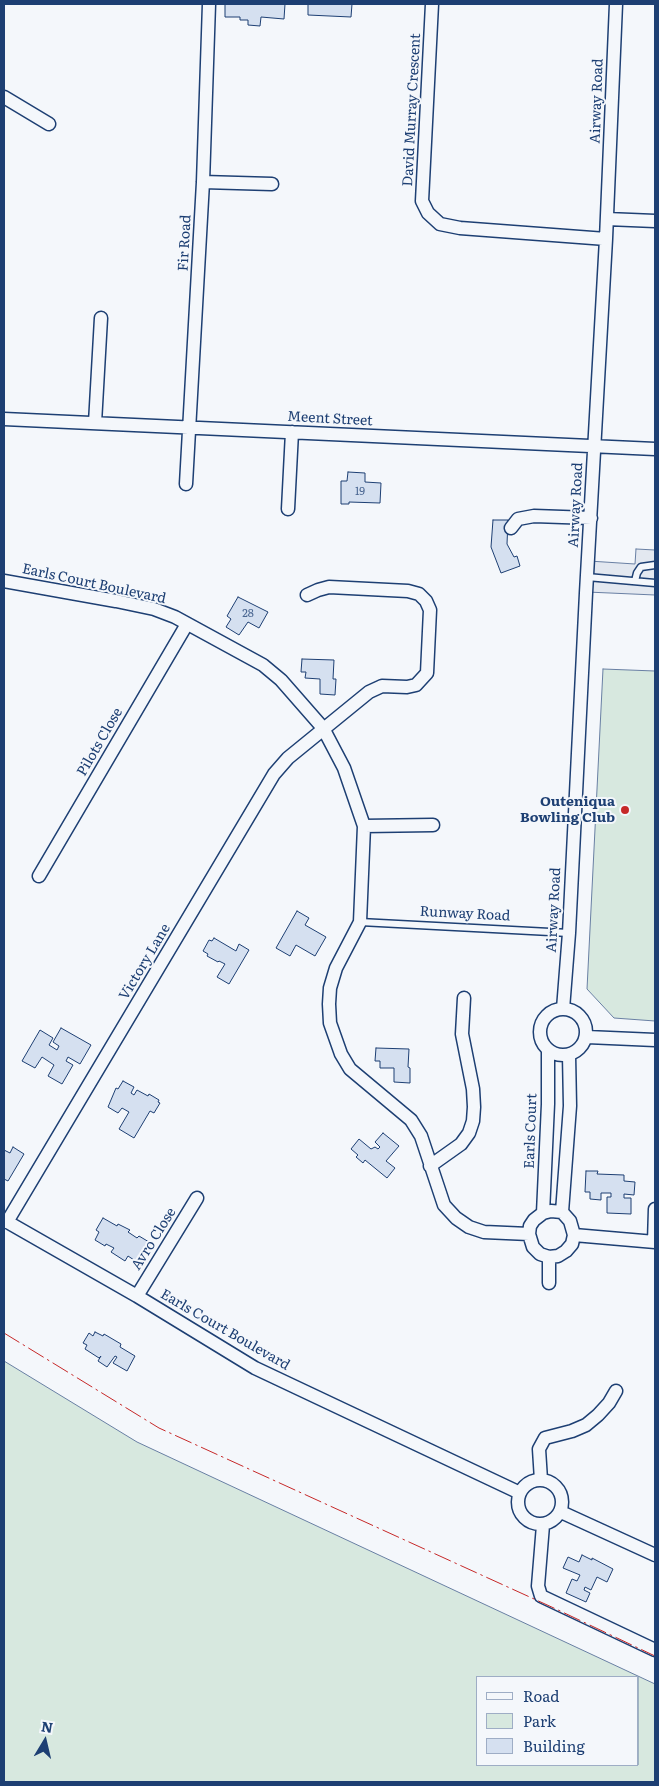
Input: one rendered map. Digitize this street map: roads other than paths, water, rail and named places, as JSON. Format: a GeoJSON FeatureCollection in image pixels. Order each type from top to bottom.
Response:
{"type":"FeatureCollection","features":[{"type":"Feature","properties":{"kind":"street","name":"Fir Road"},"geometry":{"type":"LineString","coordinates":[[186,484],[203,182],[209,4]]}},
{"type":"Feature","properties":{"kind":"street","name":"David Murray Crescent"},"geometry":{"type":"LineString","coordinates":[[432,4],[422,201],[428,213],[440,224],[460,228],[606,239]]}},
{"type":"Feature","properties":{"kind":"street","name":"Airway Road"},"geometry":{"type":"LineString","coordinates":[[563,1009],[569,933],[606,239],[616,4]]}},
{"type":"Feature","properties":{"kind":"street"},"geometry":{"type":"LineString","coordinates":[[4,97],[49,124]]}},
{"type":"Feature","properties":{"kind":"street"},"geometry":{"type":"LineString","coordinates":[[203,182],[272,184]]}},
{"type":"Feature","properties":{"kind":"street"},"geometry":{"type":"LineString","coordinates":[[607,219],[655,221]]}},
{"type":"Feature","properties":{"kind":"street"},"geometry":{"type":"LineString","coordinates":[[94,423],[101,318]]}},
{"type":"Feature","properties":{"kind":"street","name":"Meent Street"},"geometry":{"type":"LineString","coordinates":[[4,419],[655,449]]}},
{"type":"Feature","properties":{"kind":"street"},"geometry":{"type":"LineString","coordinates":[[288,510],[292,432]]}},
{"type":"Feature","properties":{"kind":"street"},"geometry":{"type":"LineString","coordinates":[[511,528],[518,519],[529,516],[591,518]]}},
{"type":"Feature","properties":{"kind":"street","name":"Earls Court Boulevard"},"geometry":{"type":"LineString","coordinates":[[4,581],[154,609],[187,624],[263,665],[281,680],[323,728],[344,768],[364,826],[360,922],[336,968],[330,988],[330,1023],[341,1054],[350,1069],[411,1120],[420,1136],[444,1205],[456,1218],[469,1227],[484,1232],[528,1234]]}},
{"type":"Feature","properties":{"kind":"street","name":"Victory Lane"},"geometry":{"type":"LineString","coordinates":[[5,1221],[274,774],[288,758],[369,692],[382,686],[407,687],[416,685],[427,673],[430,610],[426,601],[419,594],[408,591],[329,587],[307,595]]}},
{"type":"Feature","properties":{"kind":"street","name":"Pilots Close"},"geometry":{"type":"LineString","coordinates":[[40,876],[187,624]]}},
{"type":"Feature","properties":{"kind":"street"},"geometry":{"type":"LineString","coordinates":[[364,826],[433,825]]}},
{"type":"Feature","properties":{"kind":"street"},"geometry":{"type":"LineString","coordinates":[[430,1166],[461,1144],[469,1133],[473,1121],[473,1089],[462,1034],[464,998]]}},
{"type":"Feature","properties":{"kind":"street"},"geometry":{"type":"LineString","coordinates":[[563,1009],[571,1010],[584,1020],[587,1028],[587,1037],[580,1049],[569,1055],[558,1056],[548,1050],[541,1041],[540,1030],[543,1019],[552,1012],[563,1009]]}},
{"type":"Feature","properties":{"kind":"street"},"geometry":{"type":"LineString","coordinates":[[587,1037],[655,1040]]}},
{"type":"Feature","properties":{"kind":"street","name":"Earls Court"},"geometry":{"type":"LineString","coordinates":[[543,1213],[548,1104],[548,1050]]}},
{"type":"Feature","properties":{"kind":"street"},"geometry":{"type":"LineString","coordinates":[[562,1212],[570,1106],[569,1055]]}},
{"type":"Feature","properties":{"kind":"street","name":"Avro Close"},"geometry":{"type":"LineString","coordinates":[[136,1296],[197,1198]]}},
{"type":"Feature","properties":{"kind":"street"},"geometry":{"type":"LineString","coordinates":[[574,1235],[655,1242],[655,1209]]}},
{"type":"Feature","properties":{"kind":"street"},"geometry":{"type":"LineString","coordinates":[[551,1211],[562,1212],[570,1221],[574,1235],[572,1244],[558,1256],[549,1257],[540,1254],[533,1247],[528,1234],[534,1220],[543,1213],[551,1211]]}},
{"type":"Feature","properties":{"kind":"street","name":"Earls Court Boulevard"},"geometry":{"type":"LineString","coordinates":[[5,1221],[136,1296],[255,1368],[520,1493]]}},
{"type":"Feature","properties":{"kind":"street"},"geometry":{"type":"LineString","coordinates":[[549,1257],[549,1283]]}},
{"type":"Feature","properties":{"kind":"street"},"geometry":{"type":"LineString","coordinates":[[541,1480],[539,1449],[545,1438],[586,1425],[609,1404],[616,1391]]}},
{"type":"Feature","properties":{"kind":"street"},"geometry":{"type":"LineString","coordinates":[[541,1480],[555,1485],[560,1490],[563,1498],[561,1512],[556,1518],[543,1525],[536,1524],[524,1518],[518,1506],[520,1493],[528,1483],[541,1480]]}},
{"type":"Feature","properties":{"kind":"street"},"geometry":{"type":"LineString","coordinates":[[561,1512],[655,1555]]}},
{"type":"Feature","properties":{"kind":"street"},"geometry":{"type":"LineString","coordinates":[[543,1525],[538,1586],[541,1596],[655,1650]]}},
{"type":"Feature","properties":{"kind":"lane"},"geometry":{"type":"LineString","coordinates":[[635,581],[641,567],[655,565]]}},
{"type":"Feature","properties":{"kind":"lane"},"geometry":{"type":"LineString","coordinates":[[587,577],[655,584]]}},
{"type":"Feature","properties":{"kind":"lane","name":"Runway Road"},"geometry":{"type":"LineString","coordinates":[[360,922],[569,933]]}},
{"type":"Feature","properties":{"kind":"place","name":"Outeniqua Bowling Club"},"geometry":{"type":"Point","coordinates":[625,810]}}]}
